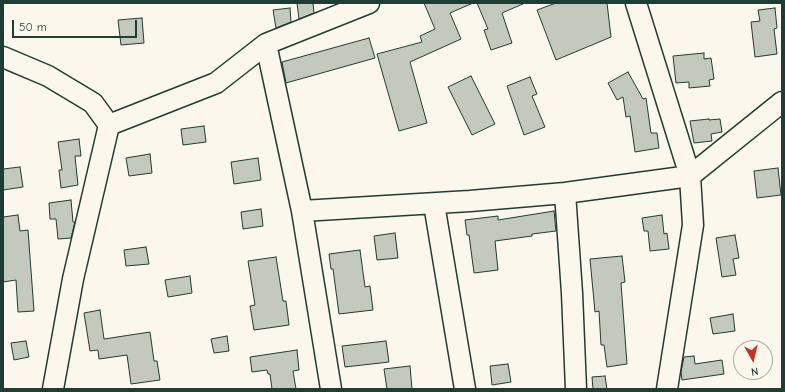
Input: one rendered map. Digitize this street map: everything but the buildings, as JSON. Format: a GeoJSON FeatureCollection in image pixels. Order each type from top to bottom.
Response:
{"type":"FeatureCollection","features":[{"type":"Feature","properties":{"kind":"street"},"geometry":{"type":"LineString","coordinates":[[108,126],[216,83],[266,44],[369,3]]}},
{"type":"Feature","properties":{"kind":"street"},"geometry":{"type":"LineString","coordinates":[[636,3],[690,176],[693,226],[667,389]]}},
{"type":"Feature","properties":{"kind":"street"},"geometry":{"type":"LineString","coordinates":[[266,44],[302,211],[331,389]]}},
{"type":"Feature","properties":{"kind":"street"},"geometry":{"type":"LineString","coordinates":[[3,58],[48,76],[93,104],[108,126],[73,279],[52,389]]}},
{"type":"Feature","properties":{"kind":"street"},"geometry":{"type":"LineString","coordinates":[[302,211],[434,204],[565,193],[690,176],[782,102]]}},
{"type":"Feature","properties":{"kind":"street"},"geometry":{"type":"LineString","coordinates":[[565,193],[572,293],[576,389]]}},
{"type":"Feature","properties":{"kind":"street"},"geometry":{"type":"LineString","coordinates":[[434,204],[465,389]]}}]}
